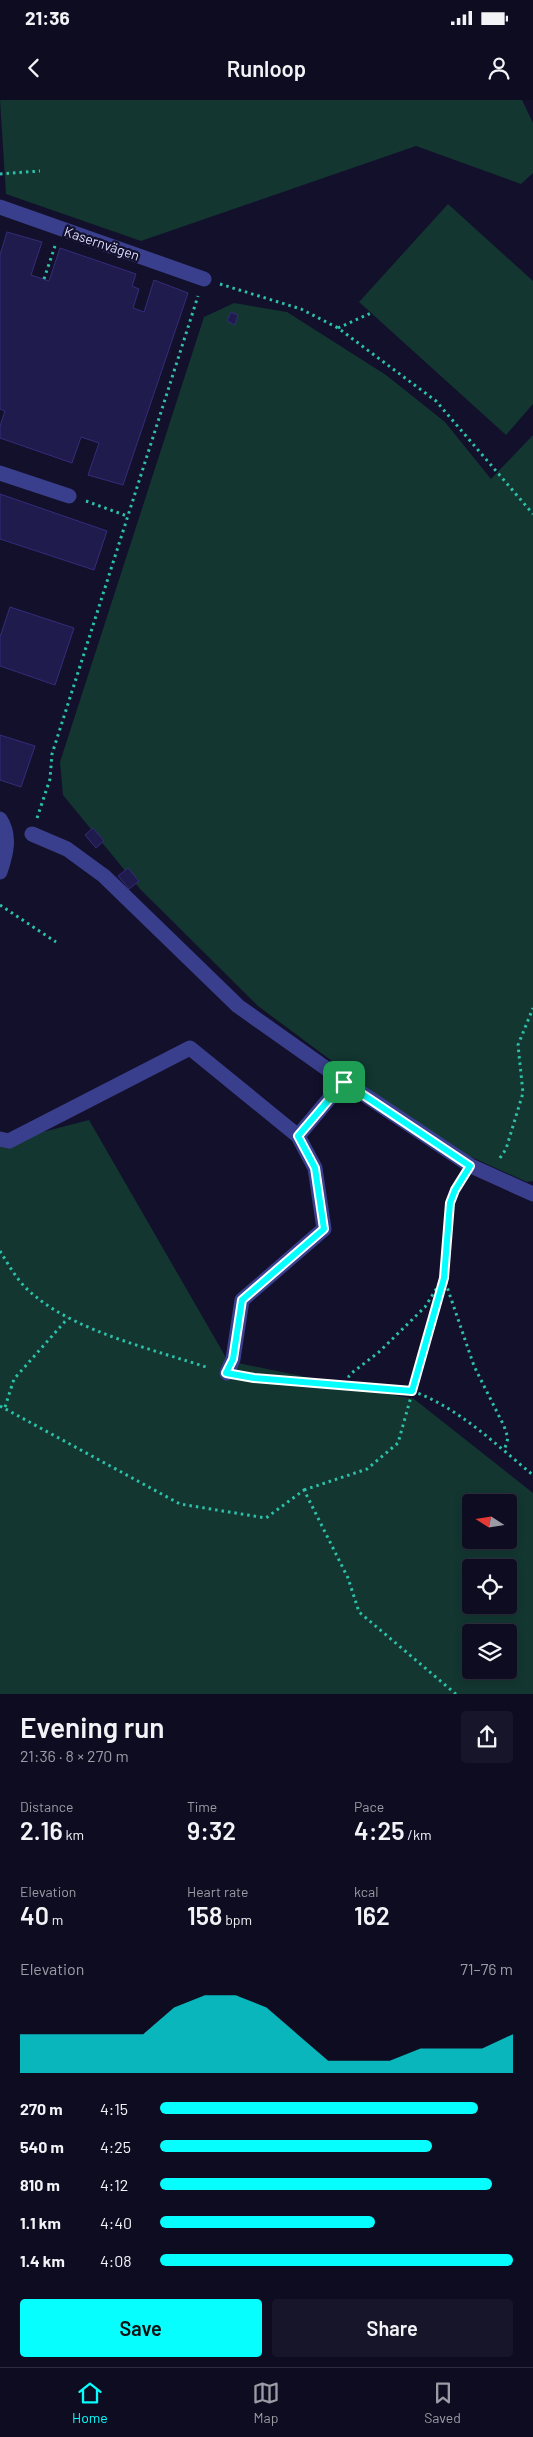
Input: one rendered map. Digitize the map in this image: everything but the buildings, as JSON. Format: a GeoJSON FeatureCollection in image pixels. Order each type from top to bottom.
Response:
{"type":"FeatureCollection","features":[{"type":"Feature","properties":{"kind":"street","name":"Kasernvägen"},"geometry":{"type":"LineString","coordinates":[[0,207],[204,279]]}},
{"type":"Feature","properties":{"kind":"street"},"geometry":{"type":"LineString","coordinates":[[0,473],[68,496]]}},
{"type":"Feature","properties":{"kind":"street"},"geometry":{"type":"LineString","coordinates":[[0,819],[7,829],[7,849],[0,872]]}},
{"type":"Feature","properties":{"kind":"street"},"geometry":{"type":"LineString","coordinates":[[32,834],[67,849],[104,876],[238,1006],[344,1082],[470,1166],[533,1194]]}},
{"type":"Feature","properties":{"kind":"street"},"geometry":{"type":"LineString","coordinates":[[0,1139],[9,1141],[190,1048],[298,1136],[315,1168],[324,1229],[242,1300],[233,1359],[226,1373]]}},
{"type":"Feature","properties":{"kind":"street"},"geometry":{"type":"LineString","coordinates":[[298,1136],[344,1082]]}},
{"type":"Feature","properties":{"kind":"path"},"geometry":{"type":"LineString","coordinates":[[0,174],[40,171]]}},
{"type":"Feature","properties":{"kind":"path"},"geometry":{"type":"LineString","coordinates":[[44,279],[53,254]]}},
{"type":"Feature","properties":{"kind":"path"},"geometry":{"type":"LineString","coordinates":[[32,834],[50,779],[52,754],[204,279],[301,309],[338,328],[436,401],[533,514]]}},
{"type":"Feature","properties":{"kind":"path"},"geometry":{"type":"LineString","coordinates":[[338,328],[371,313]]}},
{"type":"Feature","properties":{"kind":"path"},"geometry":{"type":"LineString","coordinates":[[68,496],[127,516]]}},
{"type":"Feature","properties":{"kind":"path"},"geometry":{"type":"LineString","coordinates":[[0,904],[56,942]]}},
{"type":"Feature","properties":{"kind":"path"},"geometry":{"type":"LineString","coordinates":[[490,1176],[506,1149],[523,1093],[518,1045],[533,1008]]}},
{"type":"Feature","properties":{"kind":"path"},"geometry":{"type":"LineString","coordinates":[[0,1406],[5,1407],[180,1504],[266,1518],[304,1490],[367,1469],[398,1442],[444,1278],[450,1203],[455,1190],[470,1166]]}},
{"type":"Feature","properties":{"kind":"path"},"geometry":{"type":"LineString","coordinates":[[0,1251],[19,1281],[35,1297],[68,1318],[159,1352],[226,1373],[263,1379],[347,1384],[412,1391],[427,1396],[459,1415],[533,1475]]}},
{"type":"Feature","properties":{"kind":"path"},"geometry":{"type":"LineString","coordinates":[[347,1384],[348,1376],[352,1372],[379,1352],[425,1306],[444,1278]]}},
{"type":"Feature","properties":{"kind":"path"},"geometry":{"type":"LineString","coordinates":[[444,1278],[474,1366],[504,1426],[508,1438],[504,1451]]}},
{"type":"Feature","properties":{"kind":"path"},"geometry":{"type":"LineString","coordinates":[[5,1407],[14,1379],[68,1318]]}},
{"type":"Feature","properties":{"kind":"path"},"geometry":{"type":"LineString","coordinates":[[304,1490],[348,1578],[359,1612],[458,1694]]}},
{"type":"Feature","properties":{"kind":"green space"},"geometry":{"type":"Polygon","coordinates":[[[0,100],[522,100],[533,123],[533,173],[521,184],[416,146],[141,241],[6,194],[0,100]]]}},
{"type":"Feature","properties":{"kind":"green space"},"geometry":{"type":"Polygon","coordinates":[[[448,204],[533,281],[533,404],[506,435],[359,302],[448,204]]]}},
{"type":"Feature","properties":{"kind":"green space"},"geometry":{"type":"Polygon","coordinates":[[[234,303],[287,312],[386,375],[445,422],[491,479],[533,435],[533,1181],[527,1182],[469,1156],[383,1099],[258,1006],[140,889],[63,795],[60,762],[204,317],[234,303]]]}},
{"type":"Feature","properties":{"kind":"green space"},"geometry":{"type":"Polygon","coordinates":[[[89,1120],[228,1361],[414,1399],[533,1493],[533,1694],[0,1694],[0,1143],[89,1120]]]}},
{"type":"Feature","properties":{"kind":"route"},"geometry":{"type":"LineString","coordinates":[[344,1082],[470,1166],[455,1190],[450,1203],[444,1278],[412,1391],[347,1384],[290,1382],[226,1373],[233,1359],[242,1300],[324,1229],[315,1168],[298,1136],[344,1082]]}}]}
